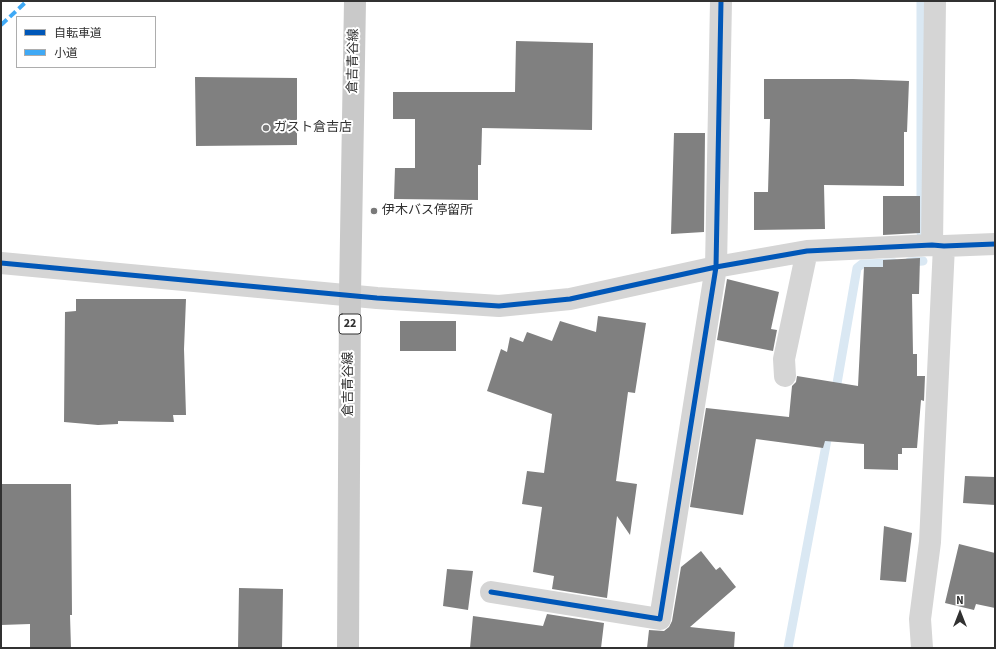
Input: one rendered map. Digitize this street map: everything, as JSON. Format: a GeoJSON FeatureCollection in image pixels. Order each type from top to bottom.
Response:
{"type":"FeatureCollection","features":[{"type":"Feature","properties":{"kind":"main road","name":"倉吉青谷線"},"geometry":{"type":"LineString","coordinates":[[348,648],[350,295],[355,1]]}},
{"type":"Feature","properties":{"kind":"street"},"geometry":{"type":"LineString","coordinates":[[491,592],[660,619],[716,267],[721,1]]}},
{"type":"Feature","properties":{"kind":"street"},"geometry":{"type":"LineString","coordinates":[[922,648],[920,619],[930,542],[938,245],[935,1]]}},
{"type":"Feature","properties":{"kind":"street"},"geometry":{"type":"LineString","coordinates":[[1,263],[377,298],[499,306],[570,299],[716,267],[807,251],[995,244]]}},
{"type":"Feature","properties":{"kind":"street"},"geometry":{"type":"LineString","coordinates":[[785,376],[784,358],[807,251]]}},
{"type":"Feature","properties":{"kind":"building"},"geometry":{"type":"Polygon","coordinates":[[[516,41],[593,43],[592,130],[482,128],[481,165],[478,165],[478,200],[394,199],[395,168],[415,168],[415,119],[393,119],[393,92],[515,92],[516,41]]]}},
{"type":"Feature","properties":{"kind":"building"},"geometry":{"type":"Polygon","coordinates":[[[195,77],[297,78],[297,145],[196,146],[195,77]]]}},
{"type":"Feature","properties":{"kind":"building"},"geometry":{"type":"Polygon","coordinates":[[[764,79],[853,79],[909,81],[907,132],[904,132],[904,186],[824,185],[825,229],[754,230],[754,192],[768,192],[770,119],[764,119],[764,79]]]}},
{"type":"Feature","properties":{"kind":"building"},"geometry":{"type":"Polygon","coordinates":[[[674,133],[705,133],[704,232],[671,234],[674,133]]]}},
{"type":"Feature","properties":{"kind":"building"},"geometry":{"type":"Polygon","coordinates":[[[883,196],[920,196],[920,233],[883,235],[883,196]]]}},
{"type":"Feature","properties":{"kind":"building"},"geometry":{"type":"Polygon","coordinates":[[[920,258],[919,294],[912,294],[913,354],[917,354],[917,376],[925,376],[924,401],[921,400],[917,448],[902,448],[902,454],[898,454],[898,470],[864,469],[864,444],[825,441],[823,448],[756,439],[743,515],[690,507],[706,408],[789,417],[792,386],[796,382],[797,376],[858,386],[864,267],[883,267],[883,260],[920,258]]]}},
{"type":"Feature","properties":{"kind":"building"},"geometry":{"type":"Polygon","coordinates":[[[727,279],[779,292],[771,329],[777,330],[773,351],[717,340],[727,279]]]}},
{"type":"Feature","properties":{"kind":"building"},"geometry":{"type":"Polygon","coordinates":[[[76,299],[186,299],[184,349],[186,415],[173,415],[174,422],[118,421],[118,424],[98,425],[64,422],[65,312],[76,311],[76,299]]]}},
{"type":"Feature","properties":{"kind":"building"},"geometry":{"type":"Polygon","coordinates":[[[598,316],[646,323],[635,393],[628,392],[616,481],[637,484],[630,535],[617,516],[607,598],[552,589],[554,576],[533,572],[542,507],[522,504],[527,471],[544,473],[552,414],[487,391],[501,349],[507,352],[510,337],[523,342],[527,332],[552,341],[560,321],[596,332],[598,316]]]}},
{"type":"Feature","properties":{"kind":"building"},"geometry":{"type":"Polygon","coordinates":[[[400,321],[456,321],[456,351],[400,351],[400,321]]]}},
{"type":"Feature","properties":{"kind":"building"},"geometry":{"type":"Polygon","coordinates":[[[965,476],[995,477],[995,505],[963,503],[965,476]]]}},
{"type":"Feature","properties":{"kind":"building"},"geometry":{"type":"Polygon","coordinates":[[[1,484],[71,484],[71,648],[30,648],[30,624],[1,625],[1,484]]]}},
{"type":"Feature","properties":{"kind":"building"},"geometry":{"type":"Polygon","coordinates":[[[884,526],[912,533],[906,582],[880,580],[884,526]]]}},
{"type":"Feature","properties":{"kind":"building"},"geometry":{"type":"Polygon","coordinates":[[[959,544],[995,553],[995,608],[976,604],[974,610],[945,603],[959,544]]]}},
{"type":"Feature","properties":{"kind":"building"},"geometry":{"type":"Polygon","coordinates":[[[701,551],[716,570],[720,567],[736,587],[690,627],[735,632],[734,648],[647,648],[649,630],[664,631],[669,627],[672,621],[681,567],[701,551]]]}},
{"type":"Feature","properties":{"kind":"building"},"geometry":{"type":"Polygon","coordinates":[[[447,569],[473,571],[468,610],[443,606],[447,569]]]}},
{"type":"Feature","properties":{"kind":"building"},"geometry":{"type":"Polygon","coordinates":[[[239,588],[283,589],[282,648],[238,648],[239,588]]]}},
{"type":"Feature","properties":{"kind":"building"},"geometry":{"type":"Polygon","coordinates":[[[547,614],[604,623],[601,648],[470,648],[473,616],[543,626],[547,614]]]}},
{"type":"Feature","properties":{"kind":"waterway"},"geometry":{"type":"LineString","coordinates":[[921,1],[921,233]]}},
{"type":"Feature","properties":{"kind":"waterway"},"geometry":{"type":"LineString","coordinates":[[909,262],[923,261]]}},
{"type":"Feature","properties":{"kind":"waterway"},"geometry":{"type":"LineString","coordinates":[[835,395],[857,268],[862,264],[894,263]]}},
{"type":"Feature","properties":{"kind":"waterway"},"geometry":{"type":"LineString","coordinates":[[788,648],[829,429]]}},
{"type":"Feature","properties":{"kind":"marked path"},"geometry":{"type":"LineString","coordinates":[[1,25],[27,1]]}},
{"type":"Feature","properties":{"kind":"cycle path"},"geometry":{"type":"LineString","coordinates":[[491,592],[660,619],[716,267],[721,1]]}},
{"type":"Feature","properties":{"kind":"cycle path"},"geometry":{"type":"LineString","coordinates":[[1,263],[377,298],[499,306],[570,299],[716,267],[807,251],[932,245],[995,244]]}},
{"type":"Feature","properties":{"kind":"place","name":"ガスト倉吉店"},"geometry":{"type":"Point","coordinates":[266,128]}},
{"type":"Feature","properties":{"kind":"place","name":"伊木バス停留所"},"geometry":{"type":"Point","coordinates":[374,211]}}]}
